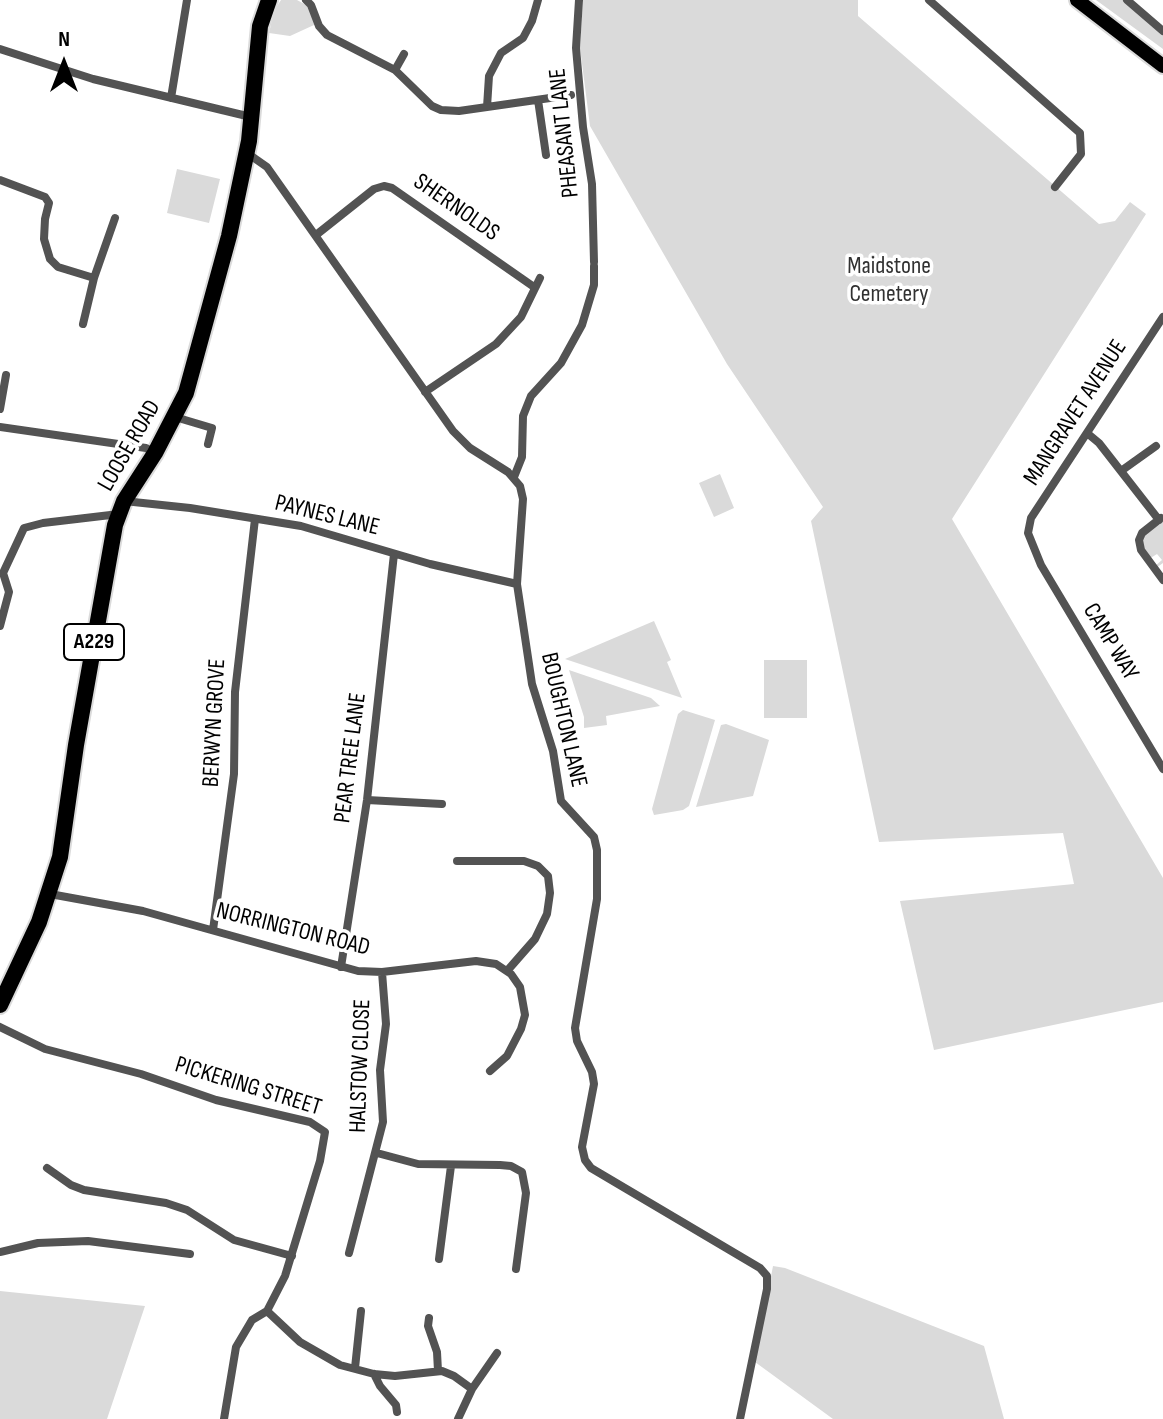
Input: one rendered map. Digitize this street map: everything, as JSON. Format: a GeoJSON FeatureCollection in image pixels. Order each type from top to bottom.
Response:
{"type":"FeatureCollection","features":[{"type":"Feature","properties":{"kind":"highway","name":"LOOSE ROAD"},"geometry":{"type":"LineString","coordinates":[[0,1005],[50,894],[60,857],[107,563],[121,507],[155,453],[186,393],[229,236],[247,153],[260,26],[269,0]]}},
{"type":"Feature","properties":{"kind":"main road"},"geometry":{"type":"LineString","coordinates":[[1077,0],[1163,66]]}},
{"type":"Feature","properties":{"kind":"street"},"geometry":{"type":"LineString","coordinates":[[171,98],[187,0]]}},
{"type":"Feature","properties":{"kind":"street"},"geometry":{"type":"LineString","coordinates":[[306,0],[327,35],[395,70],[432,106],[441,110],[459,111],[571,95]]}},
{"type":"Feature","properties":{"kind":"street"},"geometry":{"type":"LineString","coordinates":[[487,107],[489,76],[501,53],[523,38],[538,0]]}},
{"type":"Feature","properties":{"kind":"street","name":"PHEASANT LANE"},"geometry":{"type":"LineString","coordinates":[[514,477],[522,457],[523,416],[531,396],[561,363],[582,325],[594,285],[592,184],[576,48],[579,0]]}},
{"type":"Feature","properties":{"kind":"street"},"geometry":{"type":"LineString","coordinates":[[929,0],[1080,133],[1081,154],[1055,187]]}},
{"type":"Feature","properties":{"kind":"street"},"geometry":{"type":"LineString","coordinates":[[1127,0],[1163,31]]}},
{"type":"Feature","properties":{"kind":"street"},"geometry":{"type":"LineString","coordinates":[[0,49],[93,79],[251,117]]}},
{"type":"Feature","properties":{"kind":"street"},"geometry":{"type":"LineString","coordinates":[[395,70],[404,54]]}},
{"type":"Feature","properties":{"kind":"street"},"geometry":{"type":"LineString","coordinates":[[538,100],[546,155]]}},
{"type":"Feature","properties":{"kind":"street"},"geometry":{"type":"LineString","coordinates":[[247,153],[267,167],[461,440],[514,477]]}},
{"type":"Feature","properties":{"kind":"street"},"geometry":{"type":"LineString","coordinates":[[0,180],[45,197],[49,203],[44,239],[50,259],[58,267],[94,278]]}},
{"type":"Feature","properties":{"kind":"street","name":"SHERNOLDS"},"geometry":{"type":"LineString","coordinates":[[316,235],[374,189],[384,186],[392,188],[534,287]]}},
{"type":"Feature","properties":{"kind":"street"},"geometry":{"type":"LineString","coordinates":[[83,324],[94,278],[115,218]]}},
{"type":"Feature","properties":{"kind":"street"},"geometry":{"type":"LineString","coordinates":[[425,392],[496,344],[521,317],[540,278]]}},
{"type":"Feature","properties":{"kind":"street","name":"MANGRAVET AVENUE"},"geometry":{"type":"LineString","coordinates":[[1028,533],[1031,518],[1163,317]]}},
{"type":"Feature","properties":{"kind":"street"},"geometry":{"type":"LineString","coordinates":[[0,409],[6,375]]}},
{"type":"Feature","properties":{"kind":"street"},"geometry":{"type":"LineString","coordinates":[[175,417],[212,428],[208,444]]}},
{"type":"Feature","properties":{"kind":"street"},"geometry":{"type":"LineString","coordinates":[[0,427],[146,448],[155,453]]}},
{"type":"Feature","properties":{"kind":"street"},"geometry":{"type":"LineString","coordinates":[[1087,433],[1099,443],[1161,519],[1142,533],[1139,540],[1141,550],[1163,580]]}},
{"type":"Feature","properties":{"kind":"street"},"geometry":{"type":"LineString","coordinates":[[1121,471],[1156,446]]}},
{"type":"Feature","properties":{"kind":"street","name":"BOUGHTON LANE"},"geometry":{"type":"LineString","coordinates":[[514,477],[523,499],[517,584],[530,675],[553,751],[558,791],[568,811],[594,837],[597,850],[597,899],[575,1028],[594,1084],[582,1147],[585,1160],[591,1168],[764,1272],[767,1289],[740,1419]]}},
{"type":"Feature","properties":{"kind":"street","name":"PAYNES LANE"},"geometry":{"type":"LineString","coordinates":[[2,573],[24,528],[121,507],[301,526],[394,554],[517,584]]}},
{"type":"Feature","properties":{"kind":"street","name":"BERWYN GROVE"},"geometry":{"type":"LineString","coordinates":[[213,930],[234,774],[235,692],[255,519]]}},
{"type":"Feature","properties":{"kind":"street","name":"CAMP WAY"},"geometry":{"type":"LineString","coordinates":[[1028,533],[1041,565],[1163,769]]}},
{"type":"Feature","properties":{"kind":"street","name":"PEAR TREE LANE"},"geometry":{"type":"LineString","coordinates":[[341,967],[367,800],[394,554]]}},
{"type":"Feature","properties":{"kind":"street"},"geometry":{"type":"LineString","coordinates":[[0,626],[9,592],[2,573]]}},
{"type":"Feature","properties":{"kind":"street"},"geometry":{"type":"LineString","coordinates":[[367,800],[442,804]]}},
{"type":"Feature","properties":{"kind":"street"},"geometry":{"type":"LineString","coordinates":[[457,861],[524,861],[538,866],[548,876],[550,893],[547,914],[535,939],[507,971],[520,987],[525,1015],[521,1029],[507,1056],[490,1071]]}},
{"type":"Feature","properties":{"kind":"street","name":"NORRINGTON ROAD"},"geometry":{"type":"LineString","coordinates":[[50,894],[117,905],[341,967],[382,972],[476,961],[490,962],[507,971]]}},
{"type":"Feature","properties":{"kind":"street","name":"HALSTOW CLOSE"},"geometry":{"type":"LineString","coordinates":[[349,1253],[383,1122],[380,1070],[386,1024],[382,972]]}},
{"type":"Feature","properties":{"kind":"street","name":"PICKERING STREET"},"geometry":{"type":"LineString","coordinates":[[0,1027],[45,1049],[141,1074],[204,1097],[310,1122],[322,1128],[326,1136],[292,1256],[267,1311],[252,1320],[236,1347],[224,1419]]}},
{"type":"Feature","properties":{"kind":"street"},"geometry":{"type":"LineString","coordinates":[[377,1153],[418,1164],[500,1165],[522,1172],[526,1193],[516,1269]]}},
{"type":"Feature","properties":{"kind":"street"},"geometry":{"type":"LineString","coordinates":[[439,1259],[451,1166]]}},
{"type":"Feature","properties":{"kind":"street"},"geometry":{"type":"LineString","coordinates":[[47,1168],[84,1190],[144,1198],[180,1207],[226,1237],[292,1256]]}},
{"type":"Feature","properties":{"kind":"street"},"geometry":{"type":"LineString","coordinates":[[0,1252],[38,1243],[88,1241],[190,1254]]}},
{"type":"Feature","properties":{"kind":"street"},"geometry":{"type":"LineString","coordinates":[[267,1311],[311,1349],[340,1365],[374,1374],[415,1376],[438,1371],[454,1376],[472,1389]]}},
{"type":"Feature","properties":{"kind":"street"},"geometry":{"type":"LineString","coordinates":[[355,1368],[361,1311]]}},
{"type":"Feature","properties":{"kind":"street"},"geometry":{"type":"LineString","coordinates":[[429,1318],[438,1371]]}},
{"type":"Feature","properties":{"kind":"street"},"geometry":{"type":"LineString","coordinates":[[458,1419],[472,1389],[497,1353]]}},
{"type":"Feature","properties":{"kind":"street"},"geometry":{"type":"LineString","coordinates":[[374,1374],[396,1405],[397,1412]]}},
{"type":"Feature","properties":{"kind":"green space"},"geometry":{"type":"Polygon","coordinates":[[[281,0],[297,0],[306,5],[313,13],[314,25],[290,36],[269,33],[274,11],[281,0]]]}},
{"type":"Feature","properties":{"kind":"green space","name":"Maidstone Cemetery"},"geometry":{"type":"Polygon","coordinates":[[[583,0],[858,0],[858,16],[1099,224],[1115,221],[1130,202],[1146,214],[952,519],[1163,878],[1163,1002],[934,1050],[900,901],[1074,884],[1063,833],[879,842],[811,521],[823,507],[727,364],[590,126],[580,48],[583,0]]]}},
{"type":"Feature","properties":{"kind":"green space"},"geometry":{"type":"Polygon","coordinates":[[[1096,0],[1123,0],[1163,35],[1163,49],[1096,0]]]}},
{"type":"Feature","properties":{"kind":"green space"},"geometry":{"type":"Polygon","coordinates":[[[177,169],[220,179],[209,223],[167,213],[177,169]]]}},
{"type":"Feature","properties":{"kind":"green space"},"geometry":{"type":"Polygon","coordinates":[[[720,474],[734,508],[714,517],[699,483],[720,474]]]}},
{"type":"Feature","properties":{"kind":"green space"},"geometry":{"type":"Polygon","coordinates":[[[1163,518],[1163,563],[1156,568],[1162,560],[1157,554],[1149,559],[1142,542],[1144,536],[1163,518]]]}},
{"type":"Feature","properties":{"kind":"green space"},"geometry":{"type":"Polygon","coordinates":[[[654,621],[671,660],[667,662],[682,698],[565,659],[654,621]]]}},
{"type":"Feature","properties":{"kind":"green space"},"geometry":{"type":"Polygon","coordinates":[[[764,660],[807,660],[807,718],[764,718],[764,660]]]}},
{"type":"Feature","properties":{"kind":"green space"},"geometry":{"type":"Polygon","coordinates":[[[569,670],[651,698],[660,706],[606,716],[607,725],[584,728],[584,717],[569,670]]]}},
{"type":"Feature","properties":{"kind":"green space"},"geometry":{"type":"Polygon","coordinates":[[[683,710],[715,720],[689,806],[654,815],[652,809],[678,714],[683,710]]]}},
{"type":"Feature","properties":{"kind":"green space"},"geometry":{"type":"Polygon","coordinates":[[[726,724],[769,740],[753,796],[696,807],[721,725],[726,724]]]}},
{"type":"Feature","properties":{"kind":"green space"},"geometry":{"type":"Polygon","coordinates":[[[773,1266],[984,1346],[1004,1419],[833,1419],[755,1362],[773,1266]]]}},
{"type":"Feature","properties":{"kind":"green space"},"geometry":{"type":"Polygon","coordinates":[[[0,1291],[145,1306],[107,1419],[0,1419],[0,1291]]]}}]}
